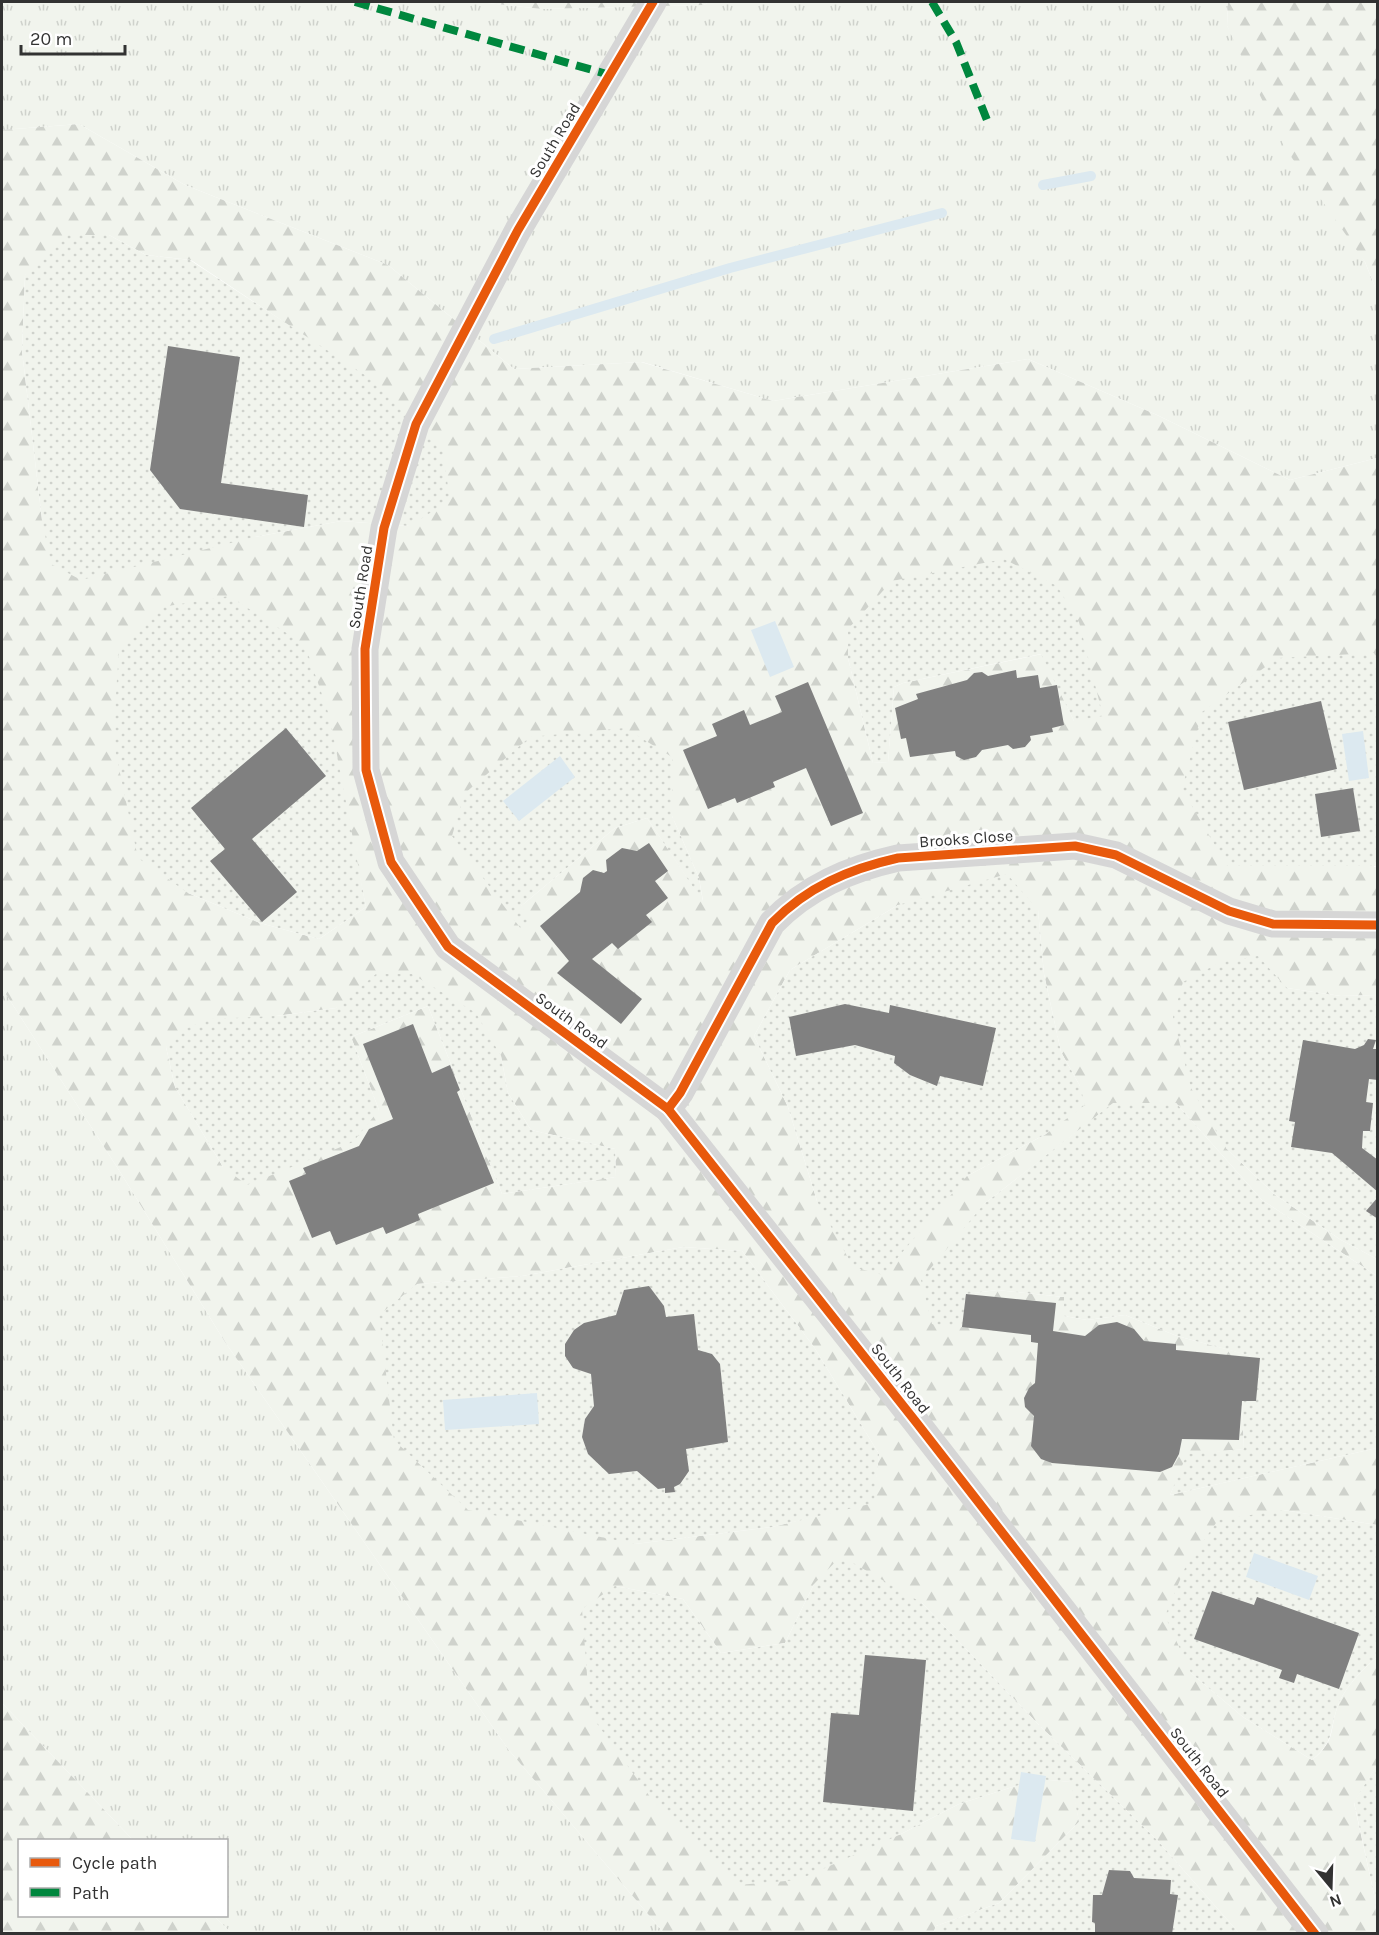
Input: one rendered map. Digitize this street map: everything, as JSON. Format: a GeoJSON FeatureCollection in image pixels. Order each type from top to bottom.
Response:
{"type":"FeatureCollection","features":[{"type":"Feature","properties":{"kind":"street","name":"South Road"},"geometry":{"type":"LineString","coordinates":[[653,2],[518,230],[416,424],[384,528],[365,649],[366,770],[391,862],[448,947],[668,1109],[916,1422],[1315,1934]]}},
{"type":"Feature","properties":{"kind":"street","name":"Brooks Close"},"geometry":{"type":"LineString","coordinates":[[668,1109],[680,1093],[772,923],[794,901],[822,884],[878,862],[898,858],[1075,846],[1116,855],[1229,911],[1273,924],[1377,926]]}},
{"type":"Feature","properties":{"kind":"green space"},"geometry":{"type":"Polygon","coordinates":[[[2,2],[479,2],[542,9],[704,5],[709,2],[1228,2],[1227,26],[1365,262],[1377,292],[1377,458],[1290,480],[1157,415],[1028,359],[773,401],[642,362],[514,369],[388,265],[185,185],[79,124],[2,130],[2,2]]]}},
{"type":"Feature","properties":{"kind":"green space"},"geometry":{"type":"Polygon","coordinates":[[[479,2],[709,2],[704,5],[542,9],[479,2]]]}},
{"type":"Feature","properties":{"kind":"green space"},"geometry":{"type":"Polygon","coordinates":[[[1228,2],[1377,2],[1377,292],[1365,262],[1285,148],[1227,26],[1228,2]]]}},
{"type":"Feature","properties":{"kind":"green space"},"geometry":{"type":"Polygon","coordinates":[[[79,124],[185,185],[388,265],[514,369],[641,362],[773,401],[1028,359],[1157,415],[1290,480],[1377,458],[1377,661],[1373,653],[1377,995],[1341,996],[1287,988],[1226,1148],[1274,1194],[1341,1240],[1377,1259],[1377,1276],[1262,1200],[1176,1103],[1114,1103],[984,1204],[966,1294],[997,1290],[1064,1297],[1064,1316],[1087,1320],[1125,1315],[1177,1336],[1260,1358],[1256,1401],[1242,1401],[1244,1449],[1188,1455],[1170,1495],[1377,1448],[1377,1525],[1283,1510],[1191,1673],[1243,1717],[1312,1760],[1329,1740],[1339,1703],[1346,1690],[1377,1657],[1377,1765],[1354,1803],[1375,1899],[1377,1933],[1239,1933],[1157,1840],[1037,1723],[922,1603],[814,1584],[785,1643],[721,1653],[683,1599],[615,1586],[899,1835],[959,1804],[1038,1779],[1072,1782],[1079,1822],[999,1903],[936,1926],[933,1933],[664,1933],[508,1749],[225,1342],[122,1175],[2,988],[2,130],[79,124]],[[109,235],[25,275],[22,351],[42,520],[255,537],[341,521],[410,526],[281,320],[191,260],[146,255],[109,235]],[[1079,622],[848,629],[848,658],[873,763],[888,762],[894,687],[903,683],[1042,654],[1074,721],[1079,622]],[[672,757],[521,906],[615,828],[647,818],[703,901],[699,878],[672,816],[672,757]],[[350,829],[188,893],[260,923],[319,939],[366,907],[350,829]],[[898,905],[790,970],[754,1036],[788,1107],[817,1201],[967,1176],[1046,1134],[1080,1086],[1061,1052],[1044,974],[1038,910],[898,905]],[[412,974],[336,1008],[276,1016],[166,1047],[175,1087],[223,1167],[379,1110],[351,1037],[428,1006],[502,1194],[616,1177],[615,1149],[531,1130],[508,1093],[501,1056],[412,974]],[[683,1247],[522,1276],[417,1284],[635,1544],[772,1527],[873,1502],[879,1454],[814,1347],[742,1251],[683,1247]]]}},
{"type":"Feature","properties":{"kind":"green space"},"geometry":{"type":"Polygon","coordinates":[[[64,235],[109,235],[146,255],[190,260],[383,387],[442,446],[450,500],[410,526],[341,521],[255,537],[81,580],[51,564],[42,520],[22,351],[25,275],[64,235]]]}},
{"type":"Feature","properties":{"kind":"green space"},"geometry":{"type":"Polygon","coordinates":[[[1004,559],[1057,586],[1079,622],[1103,716],[1074,721],[1041,654],[903,683],[894,687],[888,762],[873,763],[848,658],[848,629],[892,581],[1004,559]]]}},
{"type":"Feature","properties":{"kind":"green space"},"geometry":{"type":"Polygon","coordinates":[[[229,596],[305,645],[330,718],[366,907],[319,939],[260,923],[188,893],[138,858],[113,740],[119,649],[162,607],[229,596]]]}},
{"type":"Feature","properties":{"kind":"green space"},"geometry":{"type":"Polygon","coordinates":[[[1374,653],[1378,661],[1377,866],[1227,866],[1182,789],[1202,712],[1278,658],[1374,653]]]}},
{"type":"Feature","properties":{"kind":"green space"},"geometry":{"type":"Polygon","coordinates":[[[625,728],[672,757],[672,816],[699,878],[703,902],[647,818],[615,828],[521,906],[532,924],[521,929],[452,836],[464,794],[530,737],[625,728]]]}},
{"type":"Feature","properties":{"kind":"green space"},"geometry":{"type":"Polygon","coordinates":[[[1007,874],[1038,910],[1044,974],[1061,1052],[1080,1086],[1085,1105],[1046,1134],[967,1176],[883,1275],[853,1267],[817,1201],[788,1107],[754,1036],[790,970],[898,905],[1007,874]]]}},
{"type":"Feature","properties":{"kind":"green space"},"geometry":{"type":"Polygon","coordinates":[[[1258,956],[1287,988],[1341,996],[1377,995],[1377,1259],[1341,1240],[1274,1194],[1226,1148],[1191,1088],[1173,1017],[1183,982],[1221,962],[1258,956]]]}},
{"type":"Feature","properties":{"kind":"green space"},"geometry":{"type":"Polygon","coordinates":[[[376,974],[412,974],[476,1013],[501,1056],[508,1093],[531,1130],[615,1149],[616,1177],[502,1194],[428,1006],[351,1037],[379,1110],[353,1142],[247,1185],[223,1167],[175,1087],[166,1047],[177,1032],[209,1019],[276,1016],[336,1008],[376,974]]]}},
{"type":"Feature","properties":{"kind":"green space"},"geometry":{"type":"Polygon","coordinates":[[[2,988],[122,1175],[225,1342],[508,1749],[664,1933],[231,1933],[215,1917],[228,1917],[228,1839],[132,1839],[2,1703],[2,988]]]}},
{"type":"Feature","properties":{"kind":"green space"},"geometry":{"type":"Polygon","coordinates":[[[1113,1103],[1176,1103],[1262,1200],[1377,1276],[1377,1448],[1170,1495],[1187,1454],[1244,1449],[1242,1401],[1259,1358],[1177,1336],[1125,1315],[1087,1320],[1064,1316],[1064,1297],[997,1290],[966,1294],[962,1327],[932,1324],[921,1280],[984,1204],[1113,1103]]]}},
{"type":"Feature","properties":{"kind":"green space"},"geometry":{"type":"Polygon","coordinates":[[[683,1247],[742,1251],[814,1347],[879,1454],[874,1503],[772,1527],[635,1544],[468,1510],[394,1440],[379,1315],[417,1284],[522,1276],[683,1247]]]}},
{"type":"Feature","properties":{"kind":"green space"},"geometry":{"type":"Polygon","coordinates":[[[1283,1510],[1377,1525],[1377,1657],[1346,1690],[1339,1703],[1329,1740],[1312,1760],[1243,1717],[1191,1673],[1165,1616],[1185,1568],[1218,1520],[1283,1510]]]}},
{"type":"Feature","properties":{"kind":"green space"},"geometry":{"type":"Polygon","coordinates":[[[841,1556],[922,1603],[1037,1723],[1157,1840],[1239,1933],[933,1933],[936,1926],[999,1903],[1079,1822],[1071,1782],[1038,1779],[959,1804],[899,1835],[798,1880],[738,1885],[656,1805],[590,1714],[582,1609],[615,1586],[683,1599],[721,1653],[785,1643],[814,1584],[841,1556]]]}},
{"type":"Feature","properties":{"kind":"green space"},"geometry":{"type":"Polygon","coordinates":[[[2,1703],[132,1839],[18,1839],[18,1917],[215,1917],[231,1933],[2,1933],[2,1703]]]}},
{"type":"Feature","properties":{"kind":"green space"},"geometry":{"type":"Polygon","coordinates":[[[1377,1765],[1377,1925],[1375,1899],[1354,1802],[1377,1765]]]}},
{"type":"Feature","properties":{"kind":"shaded area"},"geometry":{"type":"Polygon","coordinates":[[[775,621],[794,667],[770,677],[751,630],[775,621]]]}},
{"type":"Feature","properties":{"kind":"shaded area"},"geometry":{"type":"Polygon","coordinates":[[[1363,731],[1369,778],[1349,781],[1342,734],[1363,731]]]}},
{"type":"Feature","properties":{"kind":"shaded area"},"geometry":{"type":"Polygon","coordinates":[[[560,756],[575,777],[519,821],[503,801],[560,756]]]}},
{"type":"Feature","properties":{"kind":"shaded area"},"geometry":{"type":"Polygon","coordinates":[[[537,1393],[539,1424],[445,1430],[443,1400],[537,1393]]]}},
{"type":"Feature","properties":{"kind":"shaded area"},"geometry":{"type":"Polygon","coordinates":[[[1254,1553],[1318,1576],[1309,1600],[1246,1577],[1254,1553]]]}},
{"type":"Feature","properties":{"kind":"shaded area"},"geometry":{"type":"Polygon","coordinates":[[[1021,1772],[1046,1776],[1035,1842],[1011,1839],[1021,1772]]]}},
{"type":"Feature","properties":{"kind":"building"},"geometry":{"type":"Polygon","coordinates":[[[168,346],[240,357],[221,483],[308,495],[304,527],[180,509],[150,470],[168,346]]]}},
{"type":"Feature","properties":{"kind":"building"},"geometry":{"type":"Polygon","coordinates":[[[1016,670],[1017,678],[1038,675],[1040,688],[1057,685],[1064,725],[1052,728],[1053,732],[1030,736],[1031,740],[1025,747],[1013,749],[1008,745],[982,750],[976,757],[964,760],[956,756],[955,751],[910,757],[906,738],[901,739],[895,708],[918,699],[916,694],[967,680],[974,673],[982,672],[988,676],[1016,670]]]}},
{"type":"Feature","properties":{"kind":"building"},"geometry":{"type":"Polygon","coordinates":[[[808,682],[863,813],[831,826],[806,768],[773,782],[775,787],[737,803],[735,798],[708,809],[683,750],[717,736],[712,724],[744,710],[750,725],[782,712],[775,696],[808,682]]]}},
{"type":"Feature","properties":{"kind":"building"},"geometry":{"type":"Polygon","coordinates":[[[1321,701],[1337,769],[1244,790],[1228,722],[1321,701]]]}},
{"type":"Feature","properties":{"kind":"building"},"geometry":{"type":"Polygon","coordinates":[[[286,728],[326,776],[252,839],[297,892],[262,922],[210,861],[225,849],[191,808],[286,728]]]}},
{"type":"Feature","properties":{"kind":"building"},"geometry":{"type":"Polygon","coordinates":[[[1353,788],[1360,831],[1321,837],[1315,794],[1353,788]]]}},
{"type":"Feature","properties":{"kind":"building"},"geometry":{"type":"Polygon","coordinates":[[[649,843],[668,871],[655,881],[668,898],[646,915],[652,922],[618,949],[612,943],[592,959],[642,999],[621,1024],[557,973],[569,961],[540,926],[580,892],[583,878],[593,870],[604,873],[607,871],[606,860],[622,848],[637,851],[649,843]]]}},
{"type":"Feature","properties":{"kind":"building"},"geometry":{"type":"Polygon","coordinates":[[[845,1004],[889,1013],[890,1005],[996,1028],[983,1086],[940,1076],[937,1086],[910,1075],[894,1063],[895,1056],[855,1045],[796,1056],[789,1017],[845,1004]]]}},
{"type":"Feature","properties":{"kind":"building"},"geometry":{"type":"Polygon","coordinates":[[[413,1024],[432,1073],[450,1065],[460,1090],[457,1092],[494,1183],[418,1214],[420,1220],[386,1234],[383,1227],[336,1245],[330,1231],[312,1238],[289,1181],[306,1174],[303,1168],[359,1146],[369,1129],[393,1119],[363,1044],[413,1024]]]}},
{"type":"Feature","properties":{"kind":"building"},"geometry":{"type":"Polygon","coordinates":[[[1368,1039],[1376,1040],[1373,1049],[1378,1049],[1378,1080],[1369,1079],[1366,1102],[1373,1103],[1370,1131],[1363,1131],[1362,1148],[1378,1160],[1378,1192],[1332,1153],[1291,1147],[1295,1122],[1289,1121],[1303,1040],[1355,1049],[1364,1045],[1368,1039]]]}},
{"type":"Feature","properties":{"kind":"building"},"geometry":{"type":"Polygon","coordinates":[[[1378,1197],[1378,1219],[1366,1211],[1378,1197]]]}},
{"type":"Feature","properties":{"kind":"building"},"geometry":{"type":"Polygon","coordinates":[[[649,1286],[664,1306],[666,1317],[694,1314],[698,1350],[712,1354],[720,1364],[728,1442],[686,1449],[689,1471],[680,1484],[674,1487],[675,1492],[665,1493],[665,1488],[658,1489],[637,1471],[609,1474],[588,1454],[582,1437],[585,1419],[594,1406],[591,1374],[573,1368],[565,1356],[565,1344],[574,1330],[584,1323],[616,1315],[624,1290],[649,1286]]]}},
{"type":"Feature","properties":{"kind":"building"},"geometry":{"type":"Polygon","coordinates":[[[966,1294],[1056,1303],[1053,1331],[1085,1336],[1099,1325],[1117,1322],[1134,1329],[1144,1341],[1176,1344],[1176,1350],[1260,1358],[1256,1401],[1242,1401],[1239,1440],[1182,1439],[1179,1454],[1172,1467],[1160,1472],[1052,1463],[1041,1459],[1031,1446],[1034,1416],[1025,1407],[1024,1398],[1029,1388],[1035,1383],[1038,1343],[1031,1342],[1031,1335],[962,1327],[966,1294]]]}},
{"type":"Feature","properties":{"kind":"building"},"geometry":{"type":"Polygon","coordinates":[[[1212,1591],[1254,1605],[1257,1597],[1359,1633],[1339,1689],[1297,1674],[1294,1683],[1279,1678],[1282,1670],[1194,1639],[1212,1591]]]}},
{"type":"Feature","properties":{"kind":"building"},"geometry":{"type":"Polygon","coordinates":[[[865,1655],[926,1660],[913,1811],[823,1802],[831,1713],[859,1715],[865,1655]]]}},
{"type":"Feature","properties":{"kind":"building"},"geometry":{"type":"Polygon","coordinates":[[[1109,1870],[1130,1871],[1134,1878],[1171,1880],[1170,1894],[1178,1895],[1172,1934],[1095,1934],[1095,1923],[1092,1922],[1093,1895],[1102,1895],[1109,1870]]]}},
{"type":"Feature","properties":{"kind":"waterway"},"geometry":{"type":"LineString","coordinates":[[1043,185],[1091,176]]}},
{"type":"Feature","properties":{"kind":"waterway"},"geometry":{"type":"LineString","coordinates":[[494,339],[730,268],[942,213]]}},
{"type":"Feature","properties":{"kind":"marked path"},"geometry":{"type":"LineString","coordinates":[[355,2],[610,75]]}},
{"type":"Feature","properties":{"kind":"marked path"},"geometry":{"type":"LineString","coordinates":[[932,2],[956,42],[987,120]]}},
{"type":"Feature","properties":{"kind":"cycle path"},"geometry":{"type":"LineString","coordinates":[[653,2],[518,230],[416,424],[384,528],[365,649],[366,770],[391,862],[448,947],[668,1109],[916,1422],[1315,1934]]}},
{"type":"Feature","properties":{"kind":"cycle path"},"geometry":{"type":"LineString","coordinates":[[668,1109],[680,1093],[772,923],[785,910],[814,890],[846,874],[880,862],[898,858],[1075,846],[1116,855],[1229,911],[1273,924],[1378,925]]}}]}
